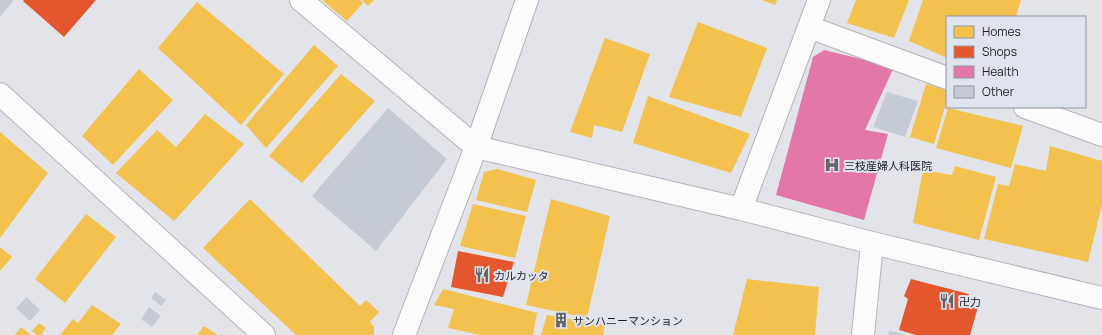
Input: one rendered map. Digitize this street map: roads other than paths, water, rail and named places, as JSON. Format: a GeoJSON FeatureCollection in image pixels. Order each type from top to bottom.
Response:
{"type":"FeatureCollection","features":[{"type":"Feature","properties":{"kind":"street"},"geometry":{"type":"LineString","coordinates":[[301,0],[476,148],[741,208],[872,243],[1102,296]]}},
{"type":"Feature","properties":{"kind":"street"},"geometry":{"type":"LineString","coordinates":[[404,335],[476,148],[527,0]]}},
{"type":"Feature","properties":{"kind":"street"},"geometry":{"type":"LineString","coordinates":[[741,208],[810,28],[819,0]]}},
{"type":"Feature","properties":{"kind":"street"},"geometry":{"type":"LineString","coordinates":[[810,28],[946,78]]}},
{"type":"Feature","properties":{"kind":"street"},"geometry":{"type":"LineString","coordinates":[[0,94],[264,335]]}},
{"type":"Feature","properties":{"kind":"street"},"geometry":{"type":"LineString","coordinates":[[1028,108],[1102,135]]}},
{"type":"Feature","properties":{"kind":"street"},"geometry":{"type":"LineString","coordinates":[[863,335],[872,243]]}},
{"type":"Feature","properties":{"kind":"place","name":"三枝産婦人科医院"},"geometry":{"type":"Point","coordinates":[832,165]}},
{"type":"Feature","properties":{"kind":"place","name":"カルカッタ"},"geometry":{"type":"Point","coordinates":[482,275]}},
{"type":"Feature","properties":{"kind":"place","name":"卍力"},"geometry":{"type":"Point","coordinates":[947,301]}},
{"type":"Feature","properties":{"kind":"place","name":"サンハニーマンション"},"geometry":{"type":"Point","coordinates":[561,320]}}]}
